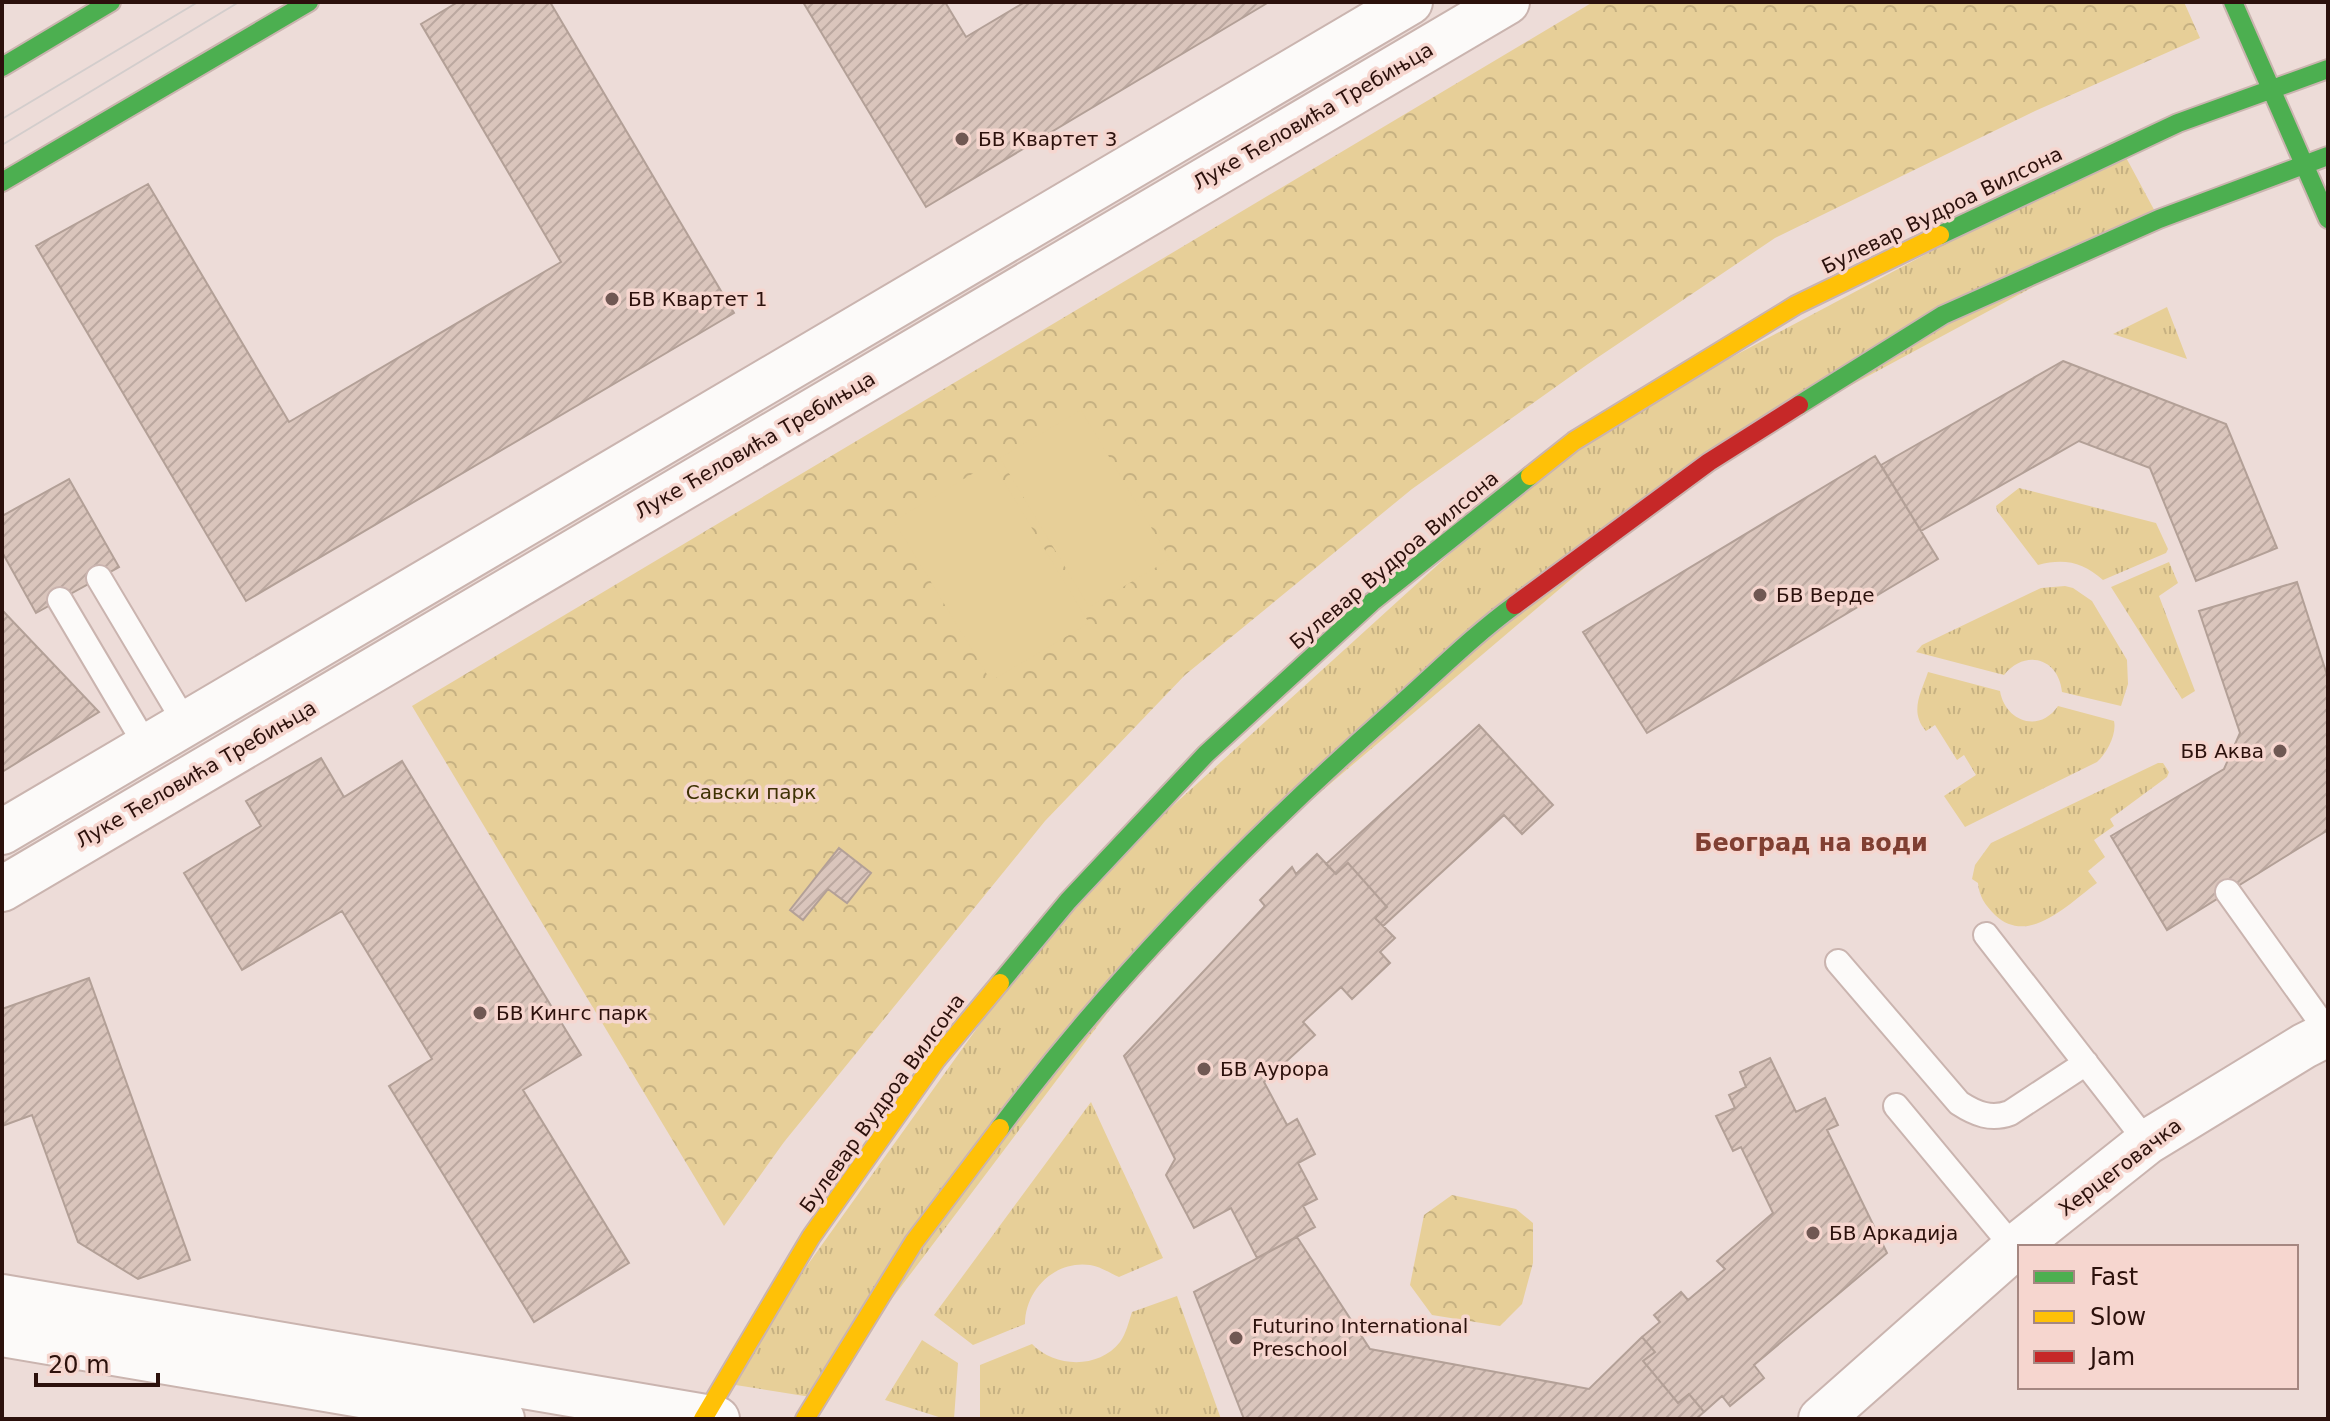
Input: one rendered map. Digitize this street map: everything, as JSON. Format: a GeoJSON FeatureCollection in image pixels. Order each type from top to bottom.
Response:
{"type":"FeatureCollection","features":[{"type":"Feature","properties":{"kind":"main road"},"geometry":{"type":"LineString","coordinates":[[2,67],[111,2]]}},
{"type":"Feature","properties":{"kind":"main road"},"geometry":{"type":"LineString","coordinates":[[2,182],[309,2]]}},
{"type":"Feature","properties":{"kind":"main road"},"geometry":{"type":"LineString","coordinates":[[2233,2],[2328,219]]}},
{"type":"Feature","properties":{"kind":"main road","name":"Булевар Вудроа Вилсона"},"geometry":{"type":"LineString","coordinates":[[708,1418],[811,1237],[936,1060],[1068,901],[1206,754],[1372,602],[1574,441],[1796,305],[2178,123],[2328,69]]}},
{"type":"Feature","properties":{"kind":"main road"},"geometry":{"type":"LineString","coordinates":[[805,1419],[914,1242],[1036,1080],[1191,902],[1332,765],[1506,611],[1709,462],[1943,315],[2159,219],[2328,156]]}},
{"type":"Feature","properties":{"kind":"street"},"geometry":{"type":"LineString","coordinates":[[2,832],[1410,2]]}},
{"type":"Feature","properties":{"kind":"street","name":"Луке Ћеловића Требињца"},"geometry":{"type":"LineString","coordinates":[[2,889],[1507,2]]}},
{"type":"Feature","properties":{"kind":"street","name":"Херцеговачка"},"geometry":{"type":"LineString","coordinates":[[1821,1419],[2014,1248],[2147,1142],[2328,1033]]}},
{"type":"Feature","properties":{"kind":"street"},"geometry":{"type":"LineString","coordinates":[[2,1297],[708,1418]]}},
{"type":"Feature","properties":{"kind":"street"},"geometry":{"type":"LineString","coordinates":[[2,1334],[502,1419]]}},
{"type":"Feature","properties":{"kind":"lane"},"geometry":{"type":"LineString","coordinates":[[99,578],[186,724]]}},
{"type":"Feature","properties":{"kind":"lane"},"geometry":{"type":"LineString","coordinates":[[60,600],[147,747]]}},
{"type":"Feature","properties":{"kind":"lane"},"geometry":{"type":"LineString","coordinates":[[2228,892],[2328,1033]]}},
{"type":"Feature","properties":{"kind":"lane"},"geometry":{"type":"LineString","coordinates":[[1986,935],[2147,1142]]}},
{"type":"Feature","properties":{"kind":"lane"},"geometry":{"type":"LineString","coordinates":[[1838,962],[1959,1103],[1973,1112],[2000,1117],[2010,1113],[2086,1063]]}},
{"type":"Feature","properties":{"kind":"lane"},"geometry":{"type":"LineString","coordinates":[[1896,1106],[2014,1248]]}},
{"type":"Feature","properties":{"kind":"green space","name":"Савски парк"},"geometry":{"type":"Polygon","coordinates":[[[1593,2],[2184,2],[2200,38],[2035,111],[1775,238],[1588,364],[1412,489],[1185,675],[1045,821],[784,1142],[724,1226],[412,706],[1593,2]]]}},
{"type":"Feature","properties":{"kind":"green space"},"geometry":{"type":"Polygon","coordinates":[[[2122,150],[2159,219],[1709,462],[1191,902],[817,1398],[723,1383],[1068,901],[1574,441],[2122,150]]]}},
{"type":"Feature","properties":{"kind":"green space"},"geometry":{"type":"Polygon","coordinates":[[[2167,307],[2187,359],[2113,334],[2167,307]]]}},
{"type":"Feature","properties":{"kind":"green space"},"geometry":{"type":"Polygon","coordinates":[[[1081,410],[1170,559],[1089,607],[1000,458],[1081,410]]]}},
{"type":"Feature","properties":{"kind":"green space"},"geometry":{"type":"Polygon","coordinates":[[[992,462],[1089,623],[991,681],[894,521],[992,462]]]}},
{"type":"Feature","properties":{"kind":"green space"},"geometry":{"type":"Polygon","coordinates":[[[2019,488],[2156,523],[2168,549],[2166,553],[2103,580],[2073,563],[2038,565],[1997,511],[1996,506],[2019,488]]]}},
{"type":"Feature","properties":{"kind":"green space"},"geometry":{"type":"Polygon","coordinates":[[[2169,562],[2178,583],[2159,596],[2195,691],[2182,699],[2111,587],[2169,562]]]}},
{"type":"Feature","properties":{"kind":"green space"},"geometry":{"type":"Polygon","coordinates":[[[2065,586],[2092,601],[2127,660],[2128,684],[2121,706],[2062,692],[2055,672],[2040,661],[2022,662],[2004,675],[1916,652],[1922,645],[2041,588],[2065,586]]]}},
{"type":"Feature","properties":{"kind":"green space"},"geometry":{"type":"Polygon","coordinates":[[[1928,672],[2000,691],[2008,710],[2024,720],[2042,720],[2058,706],[2114,721],[2113,737],[2097,762],[1965,827],[1944,796],[1976,775],[1964,755],[1957,760],[1935,725],[1926,731],[1921,724],[1918,702],[1928,672]]]}},
{"type":"Feature","properties":{"kind":"green space"},"geometry":{"type":"Polygon","coordinates":[[[2163,763],[2169,772],[2167,777],[2110,819],[2114,826],[2094,840],[2105,857],[2088,871],[2097,883],[2061,910],[2035,924],[2008,924],[1985,904],[1978,883],[1972,879],[1975,865],[1991,843],[2163,763]]]}},
{"type":"Feature","properties":{"kind":"green space"},"geometry":{"type":"Polygon","coordinates":[[[1091,1102],[1163,1258],[1119,1277],[1090,1265],[1065,1267],[1036,1289],[1026,1311],[1025,1324],[973,1345],[934,1315],[1091,1102]]]}},
{"type":"Feature","properties":{"kind":"green space"},"geometry":{"type":"Polygon","coordinates":[[[1452,1195],[1516,1209],[1533,1223],[1533,1263],[1522,1304],[1500,1326],[1432,1315],[1410,1285],[1424,1215],[1452,1195]]]}},
{"type":"Feature","properties":{"kind":"green space"},"geometry":{"type":"Polygon","coordinates":[[[1177,1296],[1221,1419],[980,1419],[980,1365],[1032,1344],[1052,1358],[1064,1361],[1089,1361],[1101,1357],[1120,1342],[1132,1312],[1177,1296]]]}},
{"type":"Feature","properties":{"kind":"green space"},"geometry":{"type":"Polygon","coordinates":[[[922,1340],[958,1363],[954,1419],[885,1400],[922,1340]]]}},
{"type":"Feature","properties":{"kind":"building","name":"БВ Квартет 1"},"geometry":{"type":"Polygon","coordinates":[[[458,2],[550,2],[734,313],[246,601],[36,246],[148,184],[289,422],[561,262],[421,24],[458,2]]]}},
{"type":"Feature","properties":{"kind":"building","name":"БВ Квартет 3"},"geometry":{"type":"Polygon","coordinates":[[[803,2],[945,2],[966,37],[1025,2],[1269,2],[926,207],[803,2]]]}},
{"type":"Feature","properties":{"kind":"building"},"geometry":{"type":"Polygon","coordinates":[[[2063,361],[2226,424],[2277,548],[2196,581],[2150,468],[2079,441],[1921,531],[1881,465],[2063,361]]]}},
{"type":"Feature","properties":{"kind":"building","name":"БВ Верде"},"geometry":{"type":"Polygon","coordinates":[[[1875,456],[1938,559],[1647,733],[1583,632],[1875,456]]]}},
{"type":"Feature","properties":{"kind":"building"},"geometry":{"type":"Polygon","coordinates":[[[69,479],[119,567],[36,613],[2,552],[2,516],[69,479]]]}},
{"type":"Feature","properties":{"kind":"building","name":"БВ Аква"},"geometry":{"type":"Polygon","coordinates":[[[2297,582],[2328,678],[2328,830],[2167,930],[2111,836],[2224,769],[2240,733],[2199,611],[2297,582]]]}},
{"type":"Feature","properties":{"kind":"building"},"geometry":{"type":"Polygon","coordinates":[[[2,610],[99,712],[2,772],[2,610]]]}},
{"type":"Feature","properties":{"kind":"building"},"geometry":{"type":"Polygon","coordinates":[[[1479,725],[1553,805],[1522,834],[1504,815],[1383,926],[1375,918],[1387,907],[1348,863],[1336,874],[1326,864],[1479,725]]]}},
{"type":"Feature","properties":{"kind":"building","name":"БВ Кингс парк"},"geometry":{"type":"Polygon","coordinates":[[[321,758],[344,797],[402,761],[581,1055],[523,1090],[629,1263],[534,1322],[389,1086],[432,1059],[342,911],[242,970],[184,873],[261,826],[246,801],[321,758]]]}},
{"type":"Feature","properties":{"kind":"building"},"geometry":{"type":"Polygon","coordinates":[[[839,848],[871,873],[847,903],[828,889],[803,920],[790,910],[839,848]]]}},
{"type":"Feature","properties":{"kind":"building","name":"БВ Аурора"},"geometry":{"type":"Polygon","coordinates":[[[1317,854],[1336,874],[1348,863],[1387,907],[1375,918],[1395,938],[1380,952],[1390,963],[1352,999],[1341,987],[1303,1022],[1315,1035],[1264,1082],[1287,1125],[1297,1119],[1315,1154],[1298,1163],[1317,1199],[1303,1206],[1315,1227],[1257,1258],[1231,1208],[1194,1228],[1166,1175],[1175,1159],[1124,1056],[1265,906],[1260,900],[1292,867],[1296,874],[1317,854]]]}},
{"type":"Feature","properties":{"kind":"building"},"geometry":{"type":"Polygon","coordinates":[[[89,978],[190,1260],[138,1279],[78,1242],[32,1115],[2,1126],[2,1009],[89,978]]]}},
{"type":"Feature","properties":{"kind":"building","name":"БВ Аркадија"},"geometry":{"type":"Polygon","coordinates":[[[1770,1058],[1796,1112],[1825,1098],[1838,1125],[1827,1130],[1887,1253],[1754,1365],[1764,1378],[1730,1406],[1722,1396],[1704,1412],[1689,1394],[1678,1403],[1643,1361],[1655,1352],[1642,1337],[1660,1322],[1654,1315],[1681,1292],[1688,1300],[1725,1269],[1717,1261],[1773,1213],[1741,1147],[1733,1151],[1716,1116],[1735,1108],[1729,1095],[1746,1087],[1740,1072],[1770,1058]]]}},
{"type":"Feature","properties":{"kind":"building"},"geometry":{"type":"Polygon","coordinates":[[[1297,1237],[1370,1349],[1589,1389],[1642,1337],[1655,1352],[1643,1361],[1678,1403],[1689,1394],[1704,1412],[1696,1419],[1244,1419],[1194,1292],[1297,1237]]]}},
{"type":"Feature","properties":{"kind":"tram line"},"geometry":{"type":"LineString","coordinates":[[2,119],[198,2]]}},
{"type":"Feature","properties":{"kind":"tram line"},"geometry":{"type":"LineString","coordinates":[[2,145],[239,2]]}},
{"type":"Feature","properties":{"kind":"traffic: fast"},"geometry":{"type":"LineString","coordinates":[[2,67],[111,2]]}},
{"type":"Feature","properties":{"kind":"traffic: fast"},"geometry":{"type":"LineString","coordinates":[[2,182],[309,2]]}},
{"type":"Feature","properties":{"kind":"traffic: fast"},"geometry":{"type":"LineString","coordinates":[[2233,2],[2328,219]]}},
{"type":"Feature","properties":{"kind":"traffic: fast"},"geometry":{"type":"LineString","coordinates":[[1940,235],[2178,123],[2328,69]]}},
{"type":"Feature","properties":{"kind":"traffic: fast"},"geometry":{"type":"LineString","coordinates":[[1799,405],[1943,315],[2159,219],[2328,156]]}},
{"type":"Feature","properties":{"kind":"traffic: fast"},"geometry":{"type":"LineString","coordinates":[[1000,983],[1068,901],[1206,754],[1372,602],[1530,476]]}},
{"type":"Feature","properties":{"kind":"traffic: fast"},"geometry":{"type":"LineString","coordinates":[[1000,1128],[1136,963],[1235,860],[1338,761],[1467,644],[1515,605]]}},
{"type":"Feature","properties":{"kind":"traffic: slow"},"geometry":{"type":"LineString","coordinates":[[1530,476],[1574,441],[1796,305],[1940,235]]}},
{"type":"Feature","properties":{"kind":"traffic: slow"},"geometry":{"type":"LineString","coordinates":[[703,1419],[811,1237],[936,1060],[1000,983]]}},
{"type":"Feature","properties":{"kind":"traffic: slow"},"geometry":{"type":"LineString","coordinates":[[805,1419],[914,1242],[1000,1128]]}},
{"type":"Feature","properties":{"kind":"traffic: jam"},"geometry":{"type":"LineString","coordinates":[[1515,605],[1709,462],[1799,405]]}},
{"type":"Feature","properties":{"kind":"place","name":"БВ Квартет 3"},"geometry":{"type":"Point","coordinates":[962,139]}},
{"type":"Feature","properties":{"kind":"place","name":"БВ Квартет 1"},"geometry":{"type":"Point","coordinates":[612,299]}},
{"type":"Feature","properties":{"kind":"place","name":"БВ Верде"},"geometry":{"type":"Point","coordinates":[1760,595]}},
{"type":"Feature","properties":{"kind":"place","name":"БВ Аква"},"geometry":{"type":"Point","coordinates":[2280,751]}},
{"type":"Feature","properties":{"kind":"place","name":"БВ Кингс парк"},"geometry":{"type":"Point","coordinates":[480,1013]}},
{"type":"Feature","properties":{"kind":"place","name":"БВ Аурора"},"geometry":{"type":"Point","coordinates":[1204,1069]}},
{"type":"Feature","properties":{"kind":"place","name":"БВ Аркадија"},"geometry":{"type":"Point","coordinates":[1813,1233]}},
{"type":"Feature","properties":{"kind":"place","name":"Futurino International Preschool"},"geometry":{"type":"Point","coordinates":[1236,1338]}},
{"type":"Feature","properties":{"kind":"district","name":"Београд на води"},"geometry":{"type":"Point","coordinates":[1811,843]}}]}
